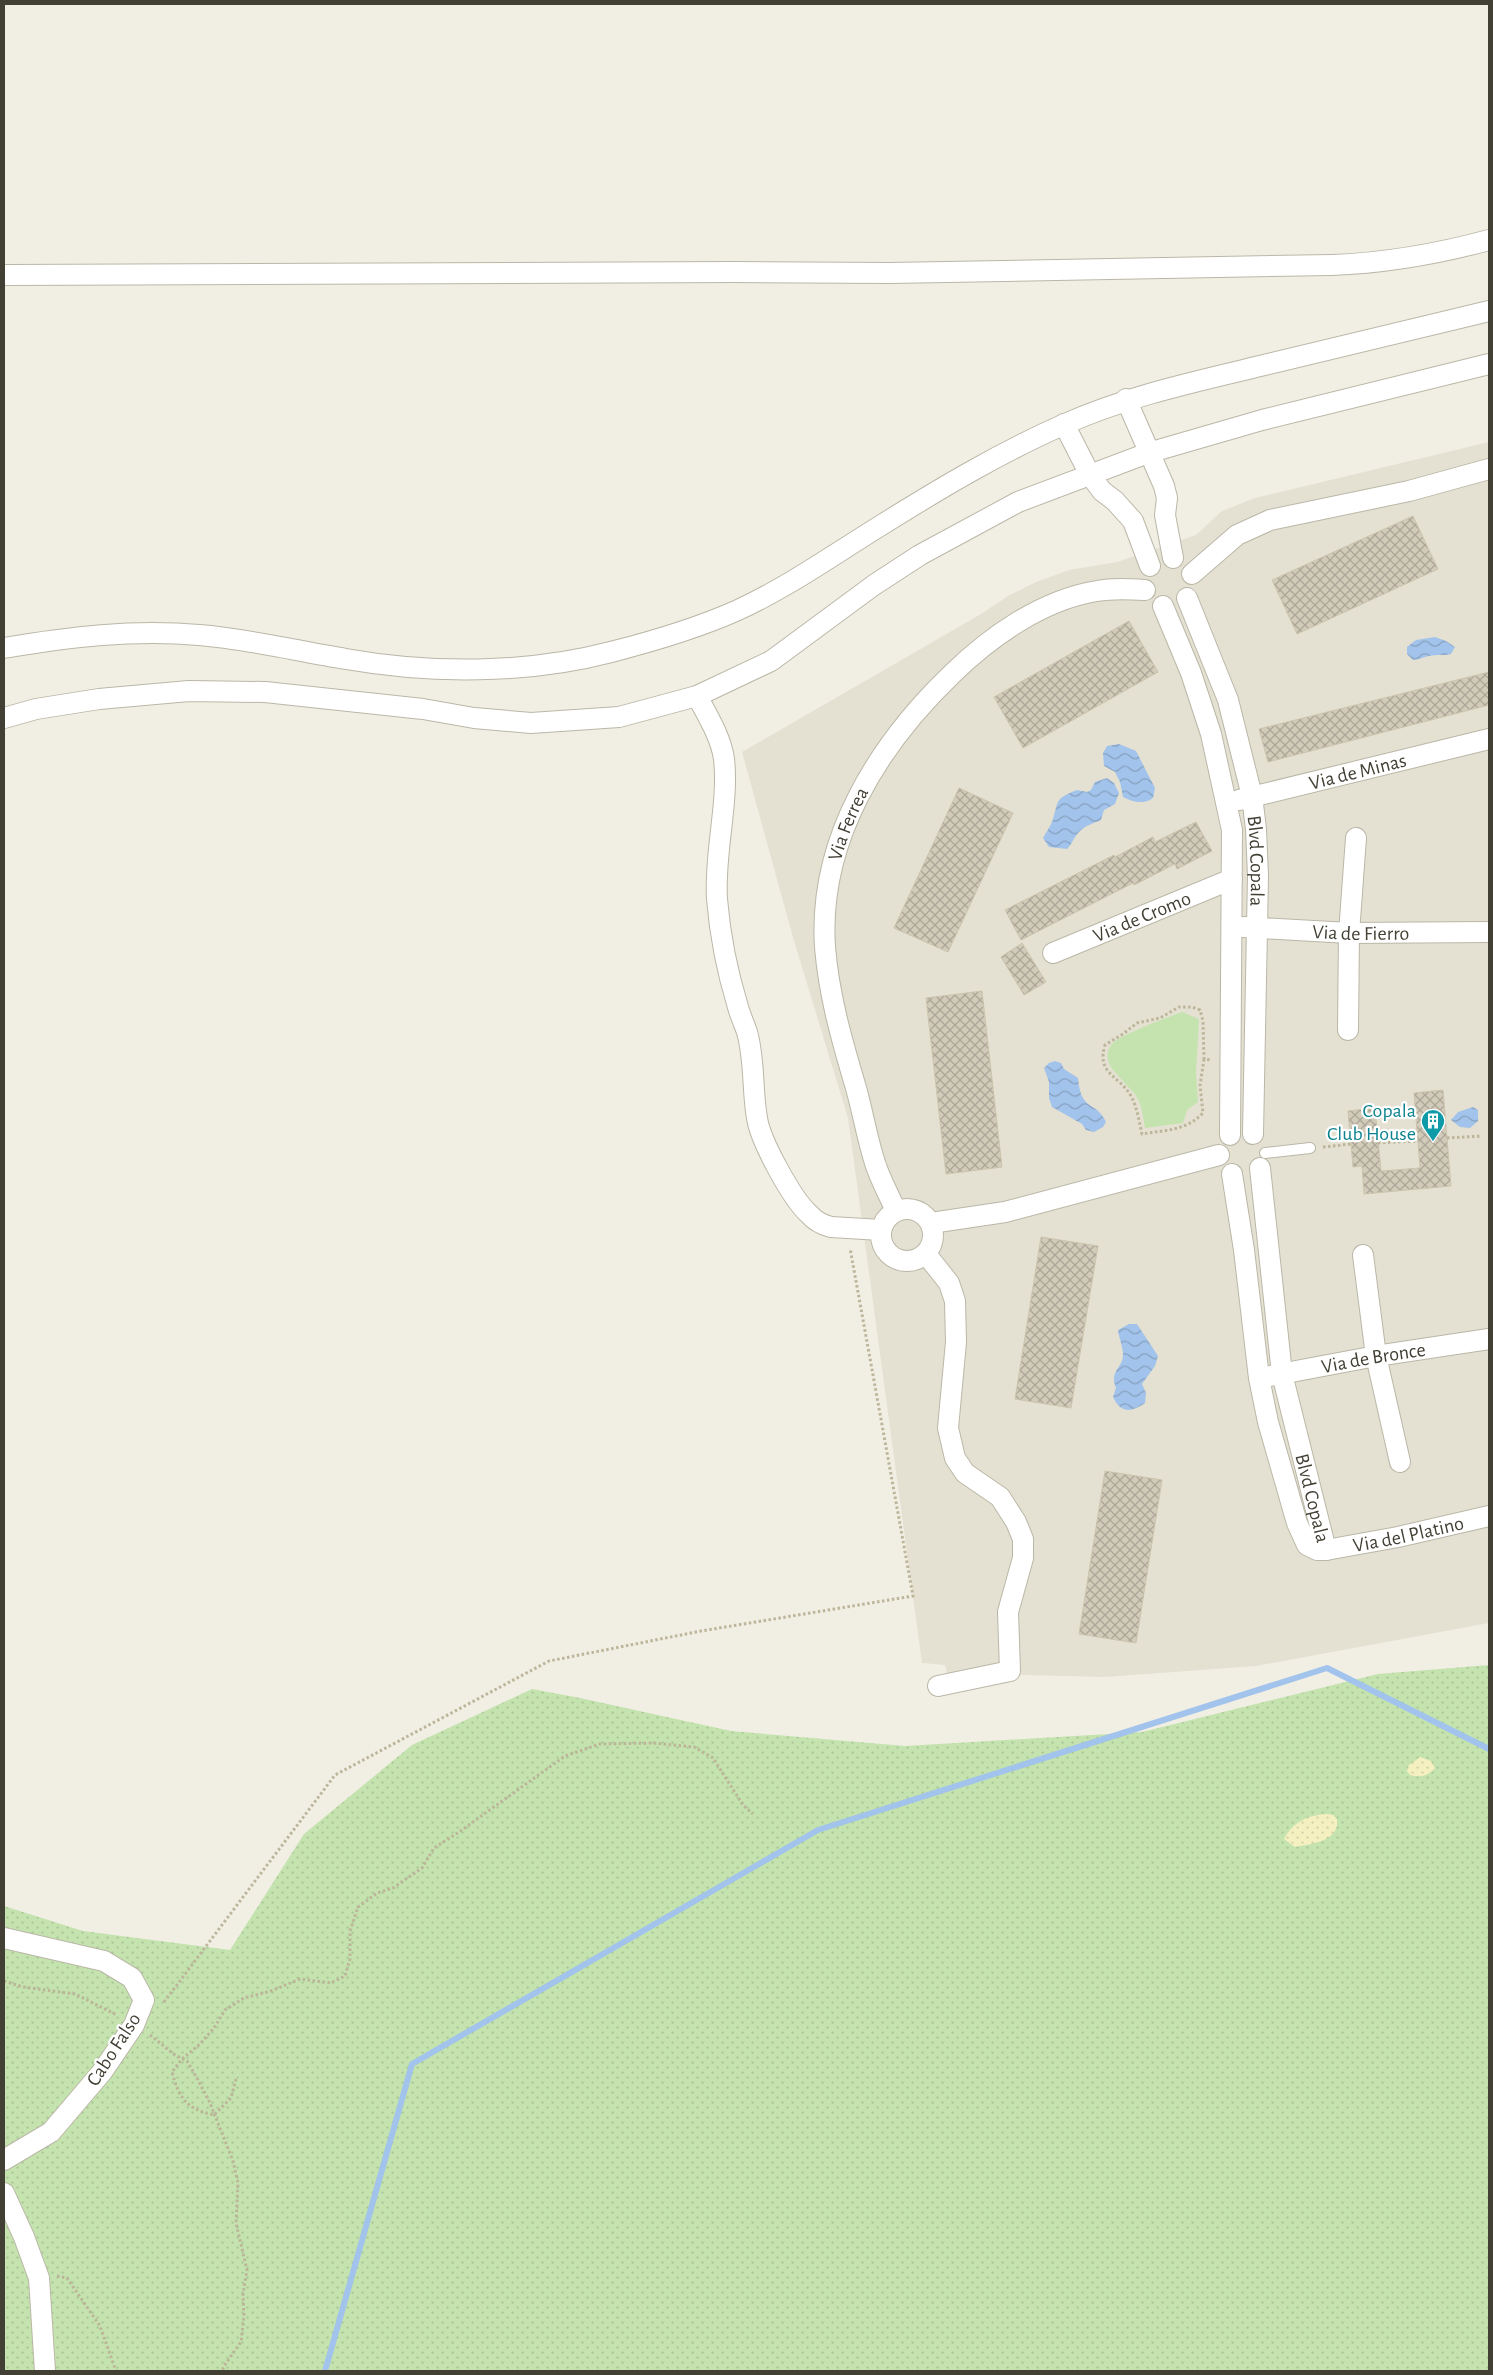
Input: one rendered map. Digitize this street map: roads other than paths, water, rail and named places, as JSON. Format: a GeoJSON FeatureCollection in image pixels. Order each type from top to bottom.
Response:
{"type":"FeatureCollection","features":[{"type":"Feature","properties":{"kind":"street"},"geometry":{"type":"LineString","coordinates":[[4,275],[889,273],[1322,265],[1379,263],[1410,259],[1489,240]]}},
{"type":"Feature","properties":{"kind":"street"},"geometry":{"type":"LineString","coordinates":[[4,648],[59,638],[126,632],[200,635],[275,644],[348,660],[418,667],[476,668],[546,665],[609,653],[677,633],[738,610],[795,580],[895,516],[992,460],[1064,424],[1126,399],[1489,311]]}},
{"type":"Feature","properties":{"kind":"street"},"geometry":{"type":"LineString","coordinates":[[4,718],[36,709],[99,699],[189,691],[265,692],[424,709],[474,718],[531,723],[619,717],[696,696],[770,661],[874,585],[951,537],[1018,502],[1148,453],[1262,420],[1489,364]]}},
{"type":"Feature","properties":{"kind":"street"},"geometry":{"type":"LineString","coordinates":[[1126,399],[1164,486],[1167,498],[1164,515],[1173,558]]}},
{"type":"Feature","properties":{"kind":"street"},"geometry":{"type":"LineString","coordinates":[[1064,424],[1090,475],[1102,491],[1115,501],[1133,521],[1150,566]]}},
{"type":"Feature","properties":{"kind":"street"},"geometry":{"type":"LineString","coordinates":[[1192,574],[1237,535],[1270,520],[1409,491],[1489,469]]}},
{"type":"Feature","properties":{"kind":"street"},"geometry":{"type":"LineString","coordinates":[[1173,558],[1188,566],[1192,574],[1191,590],[1187,598],[1172,606],[1164,606],[1156,603],[1145,590],[1144,581],[1150,566],[1157,560],[1173,558]]}},
{"type":"Feature","properties":{"kind":"street","name":"Via Ferrea"},"geometry":{"type":"LineString","coordinates":[[896,1211],[875,1163],[862,1109],[836,1021],[828,977],[825,945],[825,907],[831,869],[850,813],[875,767],[926,698],[992,639],[1020,621],[1074,597],[1095,591],[1114,589],[1145,590]]}},
{"type":"Feature","properties":{"kind":"street","name":"Blvd Copala"},"geometry":{"type":"LineString","coordinates":[[1164,606],[1191,673],[1208,725],[1232,830],[1230,1135],[1220,1147],[1219,1155],[1221,1162],[1232,1174],[1244,1250],[1258,1378],[1268,1422],[1303,1540],[1312,1548],[1326,1550],[1282,1374],[1263,1145],[1253,1134],[1258,876],[1256,829],[1252,796],[1228,700],[1187,598]]}},
{"type":"Feature","properties":{"kind":"street"},"geometry":{"type":"LineString","coordinates":[[696,696],[712,725],[724,757],[716,876],[717,899],[723,950],[738,1008],[747,1032],[752,1057],[757,1120],[765,1142],[790,1190],[808,1214],[824,1225],[881,1230]]}},
{"type":"Feature","properties":{"kind":"street","name":"Via de Minas"},"geometry":{"type":"LineString","coordinates":[[1227,804],[1252,796],[1489,739]]}},
{"type":"Feature","properties":{"kind":"street"},"geometry":{"type":"LineString","coordinates":[[1348,1030],[1349,933],[1356,838]]}},
{"type":"Feature","properties":{"kind":"street","name":"Via de Cromo"},"geometry":{"type":"LineString","coordinates":[[1053,953],[1232,879]]}},
{"type":"Feature","properties":{"kind":"street","name":"Via de Fierro"},"geometry":{"type":"LineString","coordinates":[[1232,926],[1256,929],[1349,933],[1489,932]]}},
{"type":"Feature","properties":{"kind":"street"},"geometry":{"type":"LineString","coordinates":[[1230,1135],[1245,1132],[1253,1134]]}},
{"type":"Feature","properties":{"kind":"street"},"geometry":{"type":"LineString","coordinates":[[931,1223],[1005,1212],[1219,1155]]}},
{"type":"Feature","properties":{"kind":"street"},"geometry":{"type":"LineString","coordinates":[[1232,1174],[1247,1176],[1263,1160]]}},
{"type":"Feature","properties":{"kind":"street"},"geometry":{"type":"LineString","coordinates":[[912,1208],[920,1211],[931,1223],[934,1239],[926,1254],[911,1261],[895,1258],[884,1246],[881,1230],[889,1216],[896,1211],[912,1208]]}},
{"type":"Feature","properties":{"kind":"street"},"geometry":{"type":"LineString","coordinates":[[926,1254],[948,1283],[955,1301],[956,1342],[948,1428],[955,1458],[966,1473],[1000,1497],[1016,1522],[1023,1539],[1023,1558],[1008,1612],[1010,1671],[938,1686]]}},
{"type":"Feature","properties":{"kind":"street"},"geometry":{"type":"LineString","coordinates":[[1363,1255],[1376,1356],[1400,1462]]}},
{"type":"Feature","properties":{"kind":"street","name":"Via de Bronce"},"geometry":{"type":"LineString","coordinates":[[1258,1378],[1376,1356],[1489,1339]]}},
{"type":"Feature","properties":{"kind":"street","name":"Via del Platino"},"geometry":{"type":"LineString","coordinates":[[1326,1550],[1398,1537],[1489,1516]]}},
{"type":"Feature","properties":{"kind":"street","name":"Cabo Falso"},"geometry":{"type":"LineString","coordinates":[[4,1938],[104,1961],[132,1978],[144,2000],[134,2025],[102,2072],[51,2132],[4,2160]]}},
{"type":"Feature","properties":{"kind":"street"},"geometry":{"type":"LineString","coordinates":[[4,2193],[24,2237],[39,2278],[45,2371]]}},
{"type":"Feature","properties":{"kind":"lane"},"geometry":{"type":"LineString","coordinates":[[1263,1160],[1310,1148]]}},
{"type":"Feature","properties":{"kind":"water"},"geometry":{"type":"Polygon","coordinates":[[[1435,637],[1455,647],[1451,654],[1432,655],[1413,660],[1407,654],[1407,647],[1416,640],[1435,637]]]}},
{"type":"Feature","properties":{"kind":"water"},"geometry":{"type":"Polygon","coordinates":[[[1119,744],[1136,751],[1155,788],[1153,798],[1146,802],[1138,802],[1123,797],[1120,782],[1115,772],[1104,766],[1103,753],[1107,746],[1119,744]]]}},
{"type":"Feature","properties":{"kind":"water"},"geometry":{"type":"Polygon","coordinates":[[[1107,778],[1114,783],[1119,793],[1115,804],[1104,810],[1101,820],[1081,830],[1067,849],[1049,847],[1043,838],[1052,822],[1059,800],[1077,790],[1087,792],[1091,790],[1095,782],[1107,778]]]}},
{"type":"Feature","properties":{"kind":"water"},"geometry":{"type":"Polygon","coordinates":[[[1055,1061],[1061,1063],[1064,1069],[1078,1078],[1082,1097],[1102,1115],[1106,1122],[1103,1127],[1094,1132],[1086,1130],[1082,1124],[1052,1107],[1049,1098],[1049,1082],[1044,1068],[1049,1063],[1055,1061]]]}},
{"type":"Feature","properties":{"kind":"water"},"geometry":{"type":"Polygon","coordinates":[[[1473,1107],[1478,1110],[1478,1121],[1470,1128],[1460,1127],[1451,1120],[1458,1112],[1473,1107]]]}},
{"type":"Feature","properties":{"kind":"water"},"geometry":{"type":"Polygon","coordinates":[[[1129,1324],[1137,1324],[1158,1356],[1155,1366],[1142,1384],[1146,1393],[1145,1403],[1135,1409],[1126,1410],[1119,1406],[1113,1397],[1116,1388],[1114,1377],[1123,1354],[1118,1330],[1129,1324]]]}},
{"type":"Feature","properties":{"kind":"waterway"},"geometry":{"type":"LineString","coordinates":[[325,2371],[412,2064],[818,1830],[1327,1668],[1489,1749]]}},
{"type":"Feature","properties":{"kind":"place","name":"Copala Club House"},"geometry":{"type":"Point","coordinates":[1433,1142]}}]}
